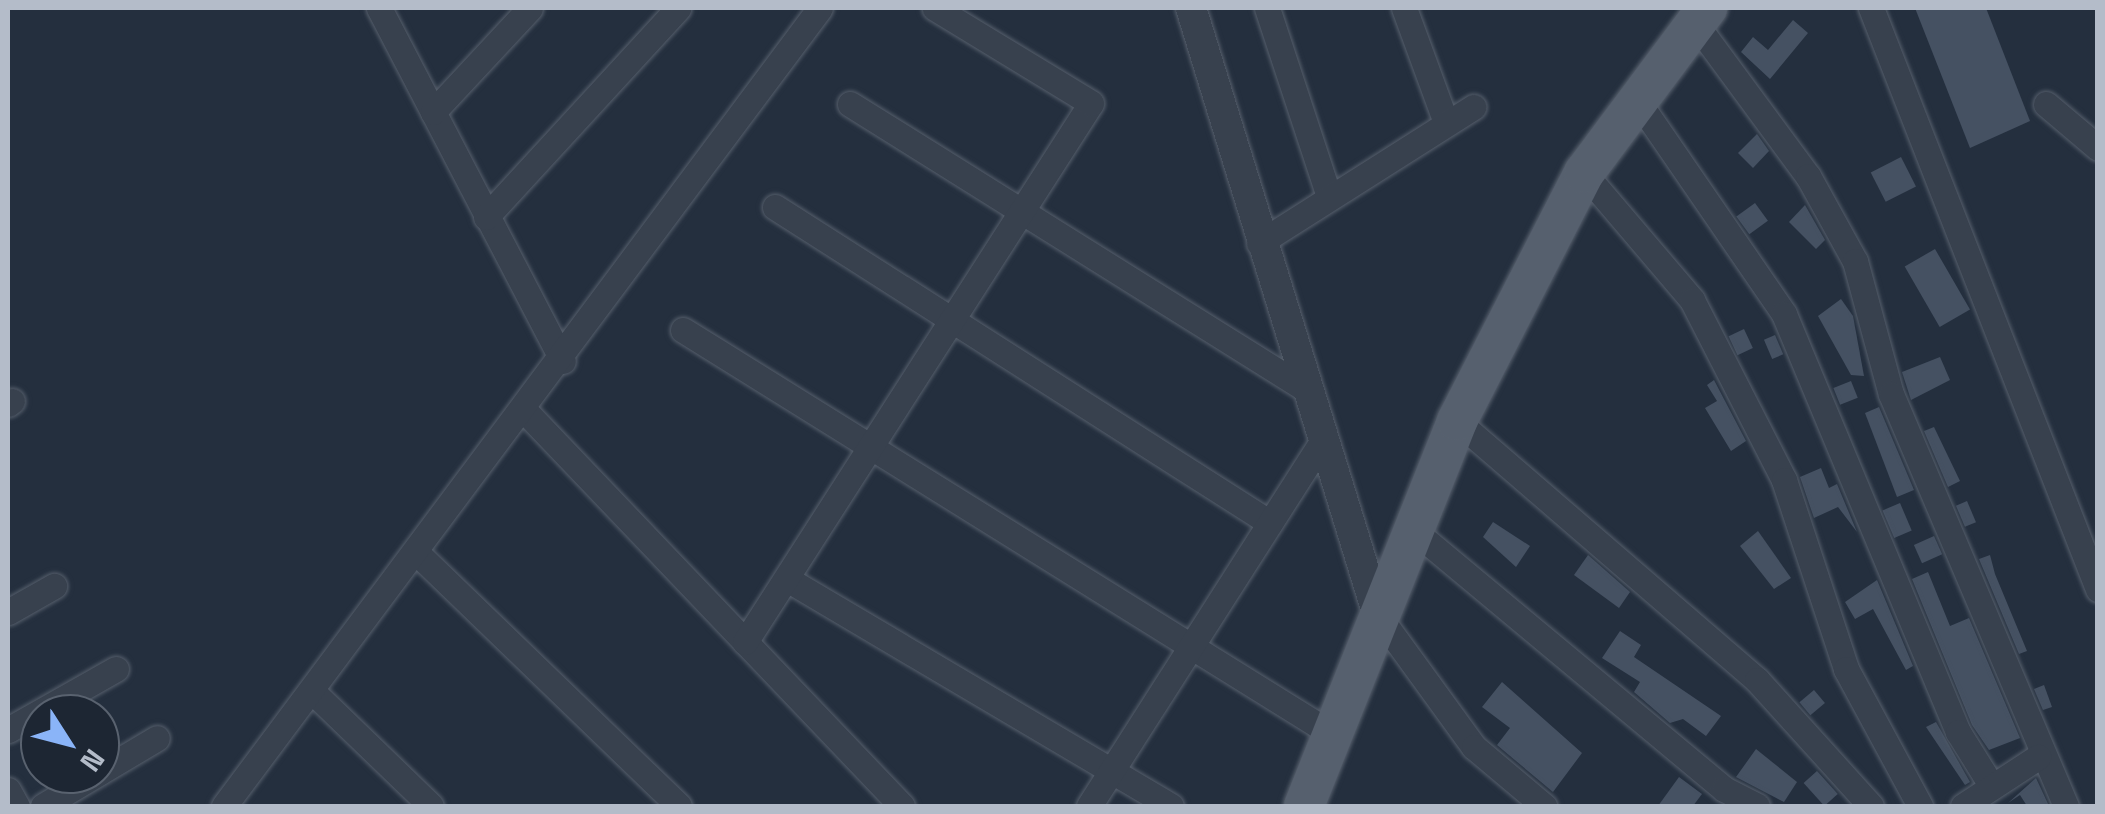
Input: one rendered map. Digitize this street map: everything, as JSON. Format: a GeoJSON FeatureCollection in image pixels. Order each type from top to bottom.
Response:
{"type":"FeatureCollection","features":[{"type":"Feature","properties":{"kind":"main road"},"geometry":{"type":"LineString","coordinates":[[1304,806],[1458,421],[1584,172],[1636,97],[1701,15]]}},
{"type":"Feature","properties":{"kind":"street"},"geometry":{"type":"LineString","coordinates":[[380,8],[563,361]]}},
{"type":"Feature","properties":{"kind":"street"},"geometry":{"type":"LineString","coordinates":[[433,112],[530,8]]}},
{"type":"Feature","properties":{"kind":"street"},"geometry":{"type":"LineString","coordinates":[[486,217],[678,8]]}},
{"type":"Feature","properties":{"kind":"street"},"geometry":{"type":"LineString","coordinates":[[212,806],[230,799],[563,361],[820,8]]}},
{"type":"Feature","properties":{"kind":"street"},"geometry":{"type":"LineString","coordinates":[[745,642],[876,448],[1091,103],[935,8]]}},
{"type":"Feature","properties":{"kind":"street"},"geometry":{"type":"LineString","coordinates":[[1191,8],[1259,243],[1378,616],[1474,747],[1544,806]]}},
{"type":"Feature","properties":{"kind":"street"},"geometry":{"type":"LineString","coordinates":[[1267,8],[1328,193]]}},
{"type":"Feature","properties":{"kind":"street"},"geometry":{"type":"LineString","coordinates":[[1404,8],[1446,123]]}},
{"type":"Feature","properties":{"kind":"street"},"geometry":{"type":"LineString","coordinates":[[1871,8],[2098,589]]}},
{"type":"Feature","properties":{"kind":"street"},"geometry":{"type":"LineString","coordinates":[[1701,15],[1808,176],[1854,261],[1891,394],[2038,757],[2066,806]]}},
{"type":"Feature","properties":{"kind":"street"},"geometry":{"type":"LineString","coordinates":[[1636,97],[1784,314],[1958,732],[1991,784]]}},
{"type":"Feature","properties":{"kind":"street"},"geometry":{"type":"LineString","coordinates":[[850,104],[1309,392]]}},
{"type":"Feature","properties":{"kind":"street"},"geometry":{"type":"LineString","coordinates":[[2046,104],[2098,148]]}},
{"type":"Feature","properties":{"kind":"street"},"geometry":{"type":"LineString","coordinates":[[1259,243],[1328,193],[1473,106]]}},
{"type":"Feature","properties":{"kind":"street"},"geometry":{"type":"LineString","coordinates":[[1584,172],[1692,300],[1784,480],[1846,669],[1920,806]]}},
{"type":"Feature","properties":{"kind":"street"},"geometry":{"type":"LineString","coordinates":[[776,208],[955,317],[1270,523]]}},
{"type":"Feature","properties":{"kind":"street"},"geometry":{"type":"LineString","coordinates":[[683,330],[1332,734]]}},
{"type":"Feature","properties":{"kind":"street"},"geometry":{"type":"LineString","coordinates":[[525,411],[902,806]]}},
{"type":"Feature","properties":{"kind":"street"},"geometry":{"type":"LineString","coordinates":[[1458,421],[1757,680],[1872,806]]}},
{"type":"Feature","properties":{"kind":"street"},"geometry":{"type":"LineString","coordinates":[[1089,806],[1324,438]]}},
{"type":"Feature","properties":{"kind":"street"},"geometry":{"type":"LineString","coordinates":[[1412,529],[1724,789],[1757,806]]}},
{"type":"Feature","properties":{"kind":"street"},"geometry":{"type":"LineString","coordinates":[[417,553],[679,806]]}},
{"type":"Feature","properties":{"kind":"street"},"geometry":{"type":"LineString","coordinates":[[787,579],[1171,806]]}},
{"type":"Feature","properties":{"kind":"street"},"geometry":{"type":"LineString","coordinates":[[8,612],[54,586]]}},
{"type":"Feature","properties":{"kind":"street"},"geometry":{"type":"LineString","coordinates":[[8,730],[116,669]]}},
{"type":"Feature","properties":{"kind":"street"},"geometry":{"type":"LineString","coordinates":[[312,691],[431,806]]}},
{"type":"Feature","properties":{"kind":"street"},"geometry":{"type":"LineString","coordinates":[[120,760],[157,738]]}},
{"type":"Feature","properties":{"kind":"street"},"geometry":{"type":"LineString","coordinates":[[1964,806],[1991,784],[2038,757]]}},
{"type":"Feature","properties":{"kind":"street"},"geometry":{"type":"LineString","coordinates":[[8,790],[17,806]]}},
{"type":"Feature","properties":{"kind":"building"},"geometry":{"type":"Polygon","coordinates":[[[1915,8],[1986,8],[2030,121],[1970,148],[1915,8]]]}},
{"type":"Feature","properties":{"kind":"building"},"geometry":{"type":"Polygon","coordinates":[[[1793,20],[1808,33],[1770,79],[1741,52],[1753,37],[1768,50],[1793,20]]]}},
{"type":"Feature","properties":{"kind":"building"},"geometry":{"type":"Polygon","coordinates":[[[1757,134],[1769,151],[1753,168],[1738,153],[1757,134]]]}},
{"type":"Feature","properties":{"kind":"building"},"geometry":{"type":"Polygon","coordinates":[[[1901,157],[1916,186],[1886,202],[1871,172],[1901,157]]]}},
{"type":"Feature","properties":{"kind":"building"},"geometry":{"type":"Polygon","coordinates":[[[1755,203],[1768,221],[1749,234],[1736,217],[1755,203]]]}},
{"type":"Feature","properties":{"kind":"building"},"geometry":{"type":"Polygon","coordinates":[[[1805,205],[1825,240],[1816,249],[1789,222],[1805,205]]]}},
{"type":"Feature","properties":{"kind":"building"},"geometry":{"type":"Polygon","coordinates":[[[1935,249],[1970,310],[1940,327],[1905,266],[1935,249]]]}},
{"type":"Feature","properties":{"kind":"building"},"geometry":{"type":"Polygon","coordinates":[[[1841,299],[1853,316],[1864,376],[1851,375],[1818,316],[1841,299]]]}},
{"type":"Feature","properties":{"kind":"building"},"geometry":{"type":"Polygon","coordinates":[[[1744,329],[1753,348],[1737,355],[1729,336],[1744,329]]]}},
{"type":"Feature","properties":{"kind":"building"},"geometry":{"type":"Polygon","coordinates":[[[1775,335],[1783,354],[1772,359],[1764,340],[1775,335]]]}},
{"type":"Feature","properties":{"kind":"building"},"geometry":{"type":"Polygon","coordinates":[[[1940,357],[1950,380],[1911,400],[1902,372],[1940,357]]]}},
{"type":"Feature","properties":{"kind":"building"},"geometry":{"type":"Polygon","coordinates":[[[1714,380],[1746,441],[1731,451],[1705,408],[1717,401],[1707,385],[1714,380]]]}},
{"type":"Feature","properties":{"kind":"building"},"geometry":{"type":"Polygon","coordinates":[[[1851,381],[1858,398],[1840,405],[1833,388],[1851,381]]]}},
{"type":"Feature","properties":{"kind":"building"},"geometry":{"type":"Polygon","coordinates":[[[1879,407],[1914,490],[1897,497],[1865,413],[1879,407]]]}},
{"type":"Feature","properties":{"kind":"building"},"geometry":{"type":"Polygon","coordinates":[[[1934,427],[1960,481],[1948,487],[1924,431],[1934,427]]]}},
{"type":"Feature","properties":{"kind":"building"},"geometry":{"type":"Polygon","coordinates":[[[1821,468],[1829,488],[1837,484],[1857,532],[1838,507],[1814,518],[1800,477],[1821,468]]]}},
{"type":"Feature","properties":{"kind":"building"},"geometry":{"type":"Polygon","coordinates":[[[1967,501],[1976,522],[1965,527],[1956,506],[1967,501]]]}},
{"type":"Feature","properties":{"kind":"building"},"geometry":{"type":"Polygon","coordinates":[[[1900,503],[1912,531],[1894,538],[1883,510],[1900,503]]]}},
{"type":"Feature","properties":{"kind":"building"},"geometry":{"type":"Polygon","coordinates":[[[1493,522],[1530,546],[1516,567],[1483,537],[1493,522]]]}},
{"type":"Feature","properties":{"kind":"building"},"geometry":{"type":"Polygon","coordinates":[[[1758,531],[1791,578],[1774,589],[1740,546],[1758,531]]]}},
{"type":"Feature","properties":{"kind":"building"},"geometry":{"type":"Polygon","coordinates":[[[1934,536],[1942,554],[1922,563],[1914,545],[1934,536]]]}},
{"type":"Feature","properties":{"kind":"building"},"geometry":{"type":"Polygon","coordinates":[[[1588,555],[1630,592],[1619,608],[1574,575],[1588,555]]]}},
{"type":"Feature","properties":{"kind":"building"},"geometry":{"type":"Polygon","coordinates":[[[1990,555],[2027,651],[2019,654],[1979,559],[1990,555]]]}},
{"type":"Feature","properties":{"kind":"building"},"geometry":{"type":"Polygon","coordinates":[[[1928,572],[1950,626],[1969,618],[2020,738],[1989,750],[1972,725],[1912,579],[1928,572]]]}},
{"type":"Feature","properties":{"kind":"building"},"geometry":{"type":"Polygon","coordinates":[[[1877,580],[1913,666],[1906,670],[1873,609],[1855,619],[1845,602],[1877,580]]]}},
{"type":"Feature","properties":{"kind":"building"},"geometry":{"type":"Polygon","coordinates":[[[1620,631],[1641,645],[1634,657],[1721,716],[1706,736],[1683,719],[1670,723],[1634,692],[1640,682],[1602,658],[1620,631]]]}},
{"type":"Feature","properties":{"kind":"building"},"geometry":{"type":"Polygon","coordinates":[[[1502,682],[1582,753],[1553,792],[1497,745],[1510,728],[1482,707],[1502,682]]]}},
{"type":"Feature","properties":{"kind":"building"},"geometry":{"type":"Polygon","coordinates":[[[2044,685],[2052,707],[2043,710],[2034,689],[2044,685]]]}},
{"type":"Feature","properties":{"kind":"building"},"geometry":{"type":"Polygon","coordinates":[[[1814,690],[1825,703],[1810,715],[1799,702],[1814,690]]]}},
{"type":"Feature","properties":{"kind":"building"},"geometry":{"type":"Polygon","coordinates":[[[1936,722],[1970,782],[1965,785],[1926,727],[1936,722]]]}},
{"type":"Feature","properties":{"kind":"building"},"geometry":{"type":"Polygon","coordinates":[[[1756,749],[1797,782],[1784,802],[1736,777],[1756,749]]]}},
{"type":"Feature","properties":{"kind":"building"},"geometry":{"type":"Polygon","coordinates":[[[1817,771],[1838,794],[1824,806],[1804,783],[1817,771]]]}},
{"type":"Feature","properties":{"kind":"building"},"geometry":{"type":"Polygon","coordinates":[[[1679,777],[1702,794],[1693,806],[1658,806],[1679,777]]]}},
{"type":"Feature","properties":{"kind":"building"},"geometry":{"type":"Polygon","coordinates":[[[2036,778],[2049,806],[2027,806],[2020,795],[2008,803],[2036,778]]]}}]}
